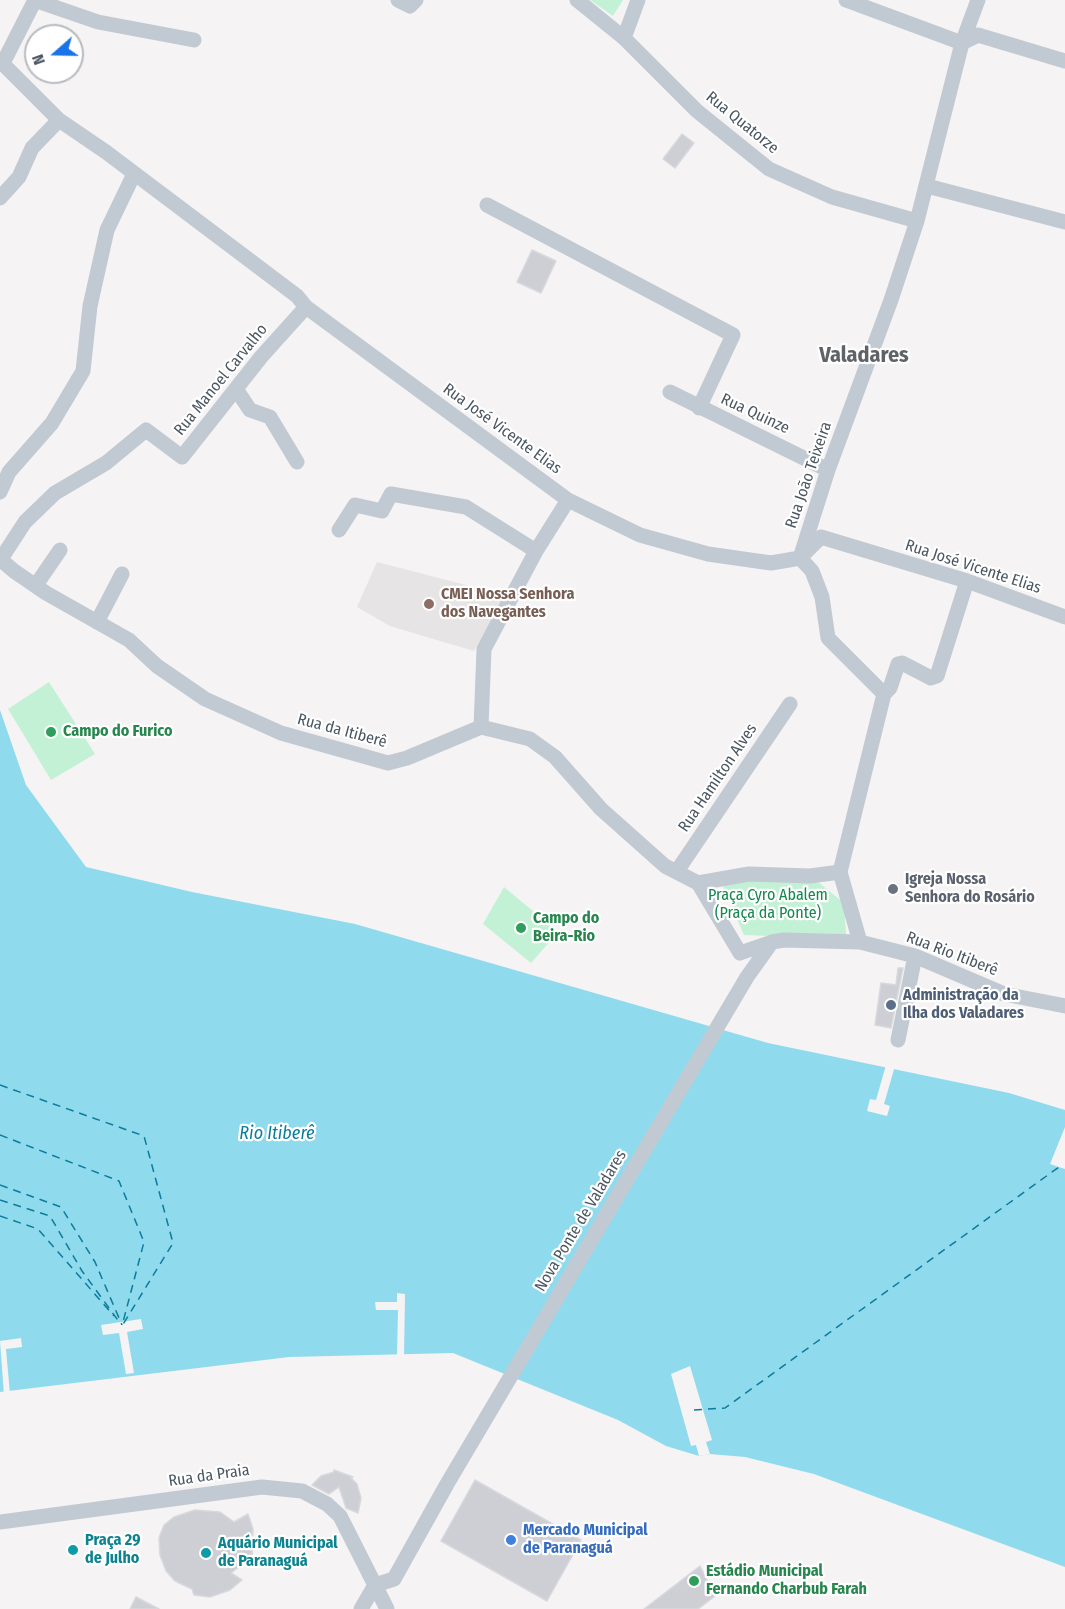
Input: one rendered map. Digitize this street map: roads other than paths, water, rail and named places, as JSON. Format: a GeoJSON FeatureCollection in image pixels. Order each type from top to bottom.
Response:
{"type":"FeatureCollection","features":[{"type":"Feature","properties":{"kind":"street"},"geometry":{"type":"LineString","coordinates":[[2,62],[35,0],[98,22],[194,40]]}},
{"type":"Feature","properties":{"kind":"street"},"geometry":{"type":"LineString","coordinates":[[398,0],[410,6],[416,0]]}},
{"type":"Feature","properties":{"kind":"street","name":"Rua Quatorze"},"geometry":{"type":"LineString","coordinates":[[577,0],[624,38],[698,111],[769,169],[832,197],[917,221]]}},
{"type":"Feature","properties":{"kind":"street"},"geometry":{"type":"LineString","coordinates":[[624,38],[638,0]]}},
{"type":"Feature","properties":{"kind":"street"},"geometry":{"type":"LineString","coordinates":[[846,0],[962,43],[978,35],[1065,61]]}},
{"type":"Feature","properties":{"kind":"street","name":"Rua João Teixeira"},"geometry":{"type":"LineString","coordinates":[[800,558],[828,470],[891,300],[917,221],[962,43],[978,0]]}},
{"type":"Feature","properties":{"kind":"street","name":"Rua José Vicente Elias"},"geometry":{"type":"LineString","coordinates":[[2,62],[59,120],[106,152],[297,296],[306,307],[568,500],[640,535],[708,554],[771,563],[800,558],[821,537],[968,581],[1065,617]]}},
{"type":"Feature","properties":{"kind":"street"},"geometry":{"type":"LineString","coordinates":[[0,198],[20,177],[32,148],[59,120]]}},
{"type":"Feature","properties":{"kind":"street"},"geometry":{"type":"LineString","coordinates":[[0,492],[9,472],[52,423],[83,371],[90,306],[107,230],[134,174]]}},
{"type":"Feature","properties":{"kind":"street"},"geometry":{"type":"LineString","coordinates":[[927,186],[1065,222]]}},
{"type":"Feature","properties":{"kind":"street"},"geometry":{"type":"LineString","coordinates":[[487,205],[733,335],[699,408]]}},
{"type":"Feature","properties":{"kind":"street","name":"Rua Manoel Carvalho"},"geometry":{"type":"LineString","coordinates":[[0,559],[25,522],[55,493],[106,463],[146,429],[182,457],[261,357],[306,307]]}},
{"type":"Feature","properties":{"kind":"street"},"geometry":{"type":"LineString","coordinates":[[236,389],[250,410],[270,417],[297,462]]}},
{"type":"Feature","properties":{"kind":"street","name":"Rua Quinze"},"geometry":{"type":"LineString","coordinates":[[670,392],[828,470]]}},
{"type":"Feature","properties":{"kind":"street"},"geometry":{"type":"LineString","coordinates":[[339,530],[356,505],[382,511],[391,494],[466,507],[536,551]]}},
{"type":"Feature","properties":{"kind":"street"},"geometry":{"type":"LineString","coordinates":[[568,500],[536,551],[484,649],[481,727],[530,739],[555,757],[601,809],[664,866],[698,883],[749,874],[810,876],[840,872]]}},
{"type":"Feature","properties":{"kind":"street"},"geometry":{"type":"LineString","coordinates":[[36,585],[60,550]]}},
{"type":"Feature","properties":{"kind":"street"},"geometry":{"type":"LineString","coordinates":[[800,558],[812,571],[822,597],[828,638],[885,694]]}},
{"type":"Feature","properties":{"kind":"street","name":"Rua da Itiberê"},"geometry":{"type":"LineString","coordinates":[[0,559],[14,572],[129,640],[157,666],[205,699],[281,733],[388,763],[407,758],[481,727]]}},
{"type":"Feature","properties":{"kind":"street"},"geometry":{"type":"LineString","coordinates":[[97,622],[122,574]]}},
{"type":"Feature","properties":{"kind":"street"},"geometry":{"type":"LineString","coordinates":[[861,942],[840,872],[885,694],[890,688],[898,664],[902,663],[931,678],[937,676],[968,581]]}},
{"type":"Feature","properties":{"kind":"street","name":"Rua Hamilton Alves"},"geometry":{"type":"LineString","coordinates":[[677,872],[790,704]]}},
{"type":"Feature","properties":{"kind":"street","name":"Rua Rio Itiberê"},"geometry":{"type":"LineString","coordinates":[[698,883],[740,953],[784,940],[861,942],[915,956],[1004,994],[1065,1006]]}},
{"type":"Feature","properties":{"kind":"street","name":"Nova Ponte de Valadares"},"geometry":{"type":"LineString","coordinates":[[375,1585],[393,1579],[747,977],[772,942]]}},
{"type":"Feature","properties":{"kind":"street"},"geometry":{"type":"LineString","coordinates":[[898,1040],[915,956]]}},
{"type":"Feature","properties":{"kind":"street","name":"Rua da Praia"},"geometry":{"type":"LineString","coordinates":[[0,1522],[262,1487],[302,1491],[327,1504],[340,1516],[387,1609]]}},
{"type":"Feature","properties":{"kind":"street"},"geometry":{"type":"LineString","coordinates":[[361,1609],[375,1585]]}},
{"type":"Feature","properties":{"kind":"water","name":"Rio Itiberê"},"geometry":{"type":"Polygon","coordinates":[[[0,710],[26,785],[86,867],[192,892],[355,924],[768,1043],[1009,1093],[1065,1110],[1065,1567],[814,1474],[745,1457],[710,1454],[699,1456],[666,1446],[618,1420],[453,1353],[289,1357],[0,1392],[0,710]]]}},
{"type":"Feature","properties":{"kind":"place","name":"CMEI Nossa Senhora dos Navegantes"},"geometry":{"type":"Point","coordinates":[429,604]}},
{"type":"Feature","properties":{"kind":"place","name":"Campo do Furico"},"geometry":{"type":"Point","coordinates":[51,732]}},
{"type":"Feature","properties":{"kind":"place","name":"Igreja Nossa Senhora do Rosário"},"geometry":{"type":"Point","coordinates":[893,889]}},
{"type":"Feature","properties":{"kind":"place","name":"Campo do Beira-Rio"},"geometry":{"type":"Point","coordinates":[521,928]}},
{"type":"Feature","properties":{"kind":"place","name":"Administração da Ilha dos Valadares"},"geometry":{"type":"Point","coordinates":[891,1005]}},
{"type":"Feature","properties":{"kind":"place","name":"Mercado Municipal de Paranaguá"},"geometry":{"type":"Point","coordinates":[511,1540]}},
{"type":"Feature","properties":{"kind":"place","name":"Praça 29 de Julho"},"geometry":{"type":"Point","coordinates":[73,1550]}},
{"type":"Feature","properties":{"kind":"place","name":"Aquário Municipal de Paranaguá"},"geometry":{"type":"Point","coordinates":[206,1553]}},
{"type":"Feature","properties":{"kind":"place","name":"Estádio Municipal Fernando Charbub Farah"},"geometry":{"type":"Point","coordinates":[694,1581]}},
{"type":"Feature","properties":{"kind":"district","name":"Valadares"},"geometry":{"type":"Point","coordinates":[864,356]}},
{"type":"Feature","properties":{"kind":"park label","name":"Praça Cyro Abalem (Praça da Ponte)"},"geometry":{"type":"Point","coordinates":[768,905]}}]}
